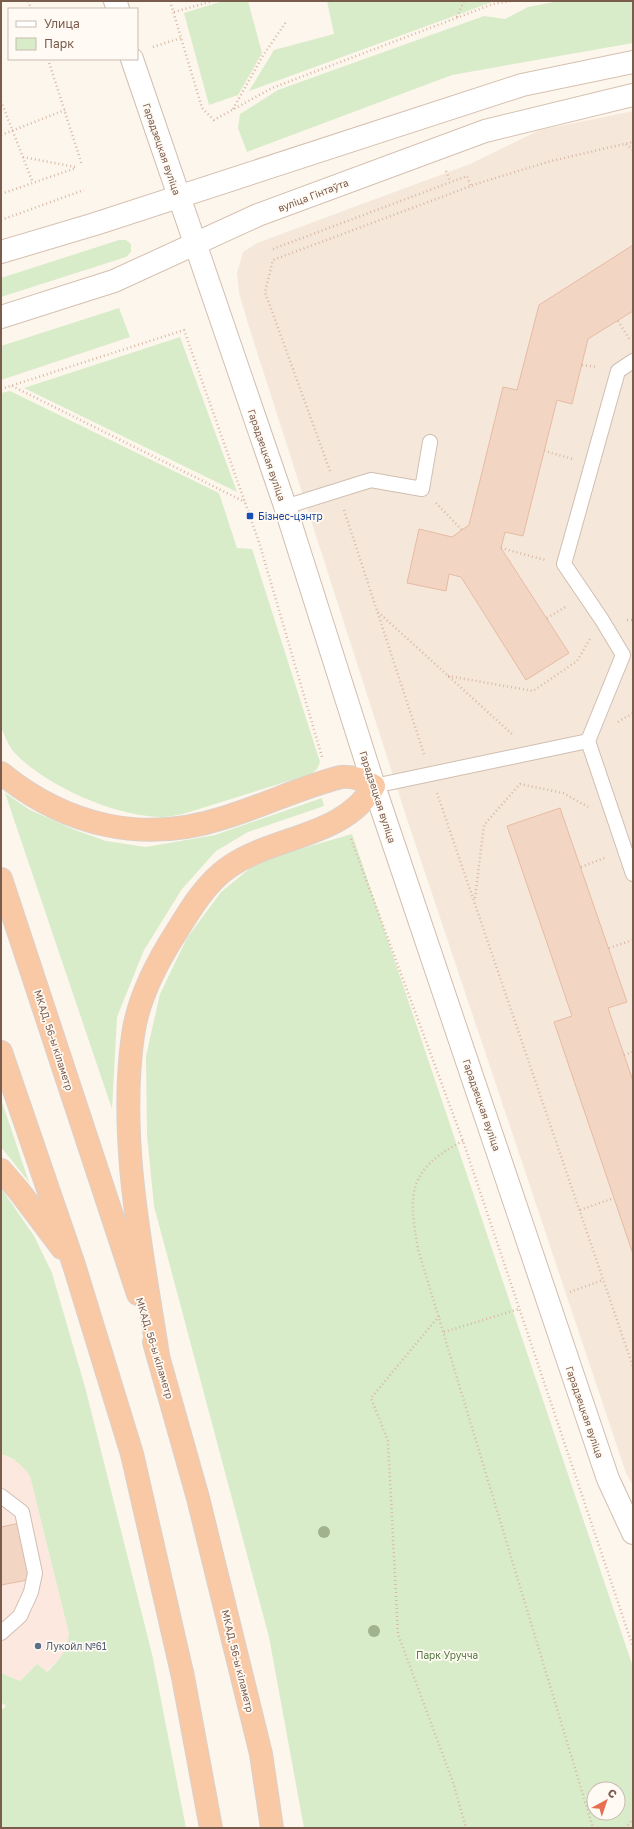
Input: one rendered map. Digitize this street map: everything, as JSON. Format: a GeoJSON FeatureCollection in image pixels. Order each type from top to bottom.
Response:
{"type":"FeatureCollection","features":[{"type":"Feature","properties":{"kind":"highway"},"geometry":{"type":"LineString","coordinates":[[1,773],[28,794],[71,816],[109,826],[146,830],[171,829],[222,818],[341,777],[351,776],[374,786],[368,797],[344,818],[312,832],[252,853],[228,867],[203,893],[182,922],[167,947],[145,990],[133,1034],[128,1130],[140,1242],[158,1355]]}},
{"type":"Feature","properties":{"kind":"highway","name":"МКАД, 56-ы кіламетр"},"geometry":{"type":"LineString","coordinates":[[1,878],[158,1355],[198,1498],[261,1754],[272,1828]]}},
{"type":"Feature","properties":{"kind":"highway"},"geometry":{"type":"LineString","coordinates":[[1,1052],[74,1265],[132,1454],[183,1677],[211,1828]]}},
{"type":"Feature","properties":{"kind":"highway"},"geometry":{"type":"LineString","coordinates":[[1,1170],[19,1191],[74,1265]]}},
{"type":"Feature","properties":{"kind":"street","name":"Гарадзецкая вуліца"},"geometry":{"type":"LineString","coordinates":[[132,60],[285,506],[374,786],[606,1472],[633,1533]]}},
{"type":"Feature","properties":{"kind":"street"},"geometry":{"type":"LineString","coordinates":[[1,252],[178,197],[522,85],[633,62]]}},
{"type":"Feature","properties":{"kind":"street","name":"вуліца Гінтаўта"},"geometry":{"type":"LineString","coordinates":[[1,317],[114,281],[258,216],[485,131],[633,95]]}},
{"type":"Feature","properties":{"kind":"lane"},"geometry":{"type":"LineString","coordinates":[[630,860],[588,741],[623,655],[602,620],[564,564],[618,371],[633,361]]}},
{"type":"Feature","properties":{"kind":"lane"},"geometry":{"type":"LineString","coordinates":[[285,506],[372,480],[422,489],[430,442]]}},
{"type":"Feature","properties":{"kind":"lane"},"geometry":{"type":"LineString","coordinates":[[374,786],[588,741]]}},
{"type":"Feature","properties":{"kind":"lane"},"geometry":{"type":"LineString","coordinates":[[1,1496],[22,1512],[35,1573],[32,1592],[20,1616],[1,1633]]}},
{"type":"Feature","properties":{"kind":"path"},"geometry":{"type":"LineString","coordinates":[[170,1],[202,108],[214,120],[272,88],[493,4],[511,1]]}},
{"type":"Feature","properties":{"kind":"path"},"geometry":{"type":"LineString","coordinates":[[174,12],[213,1]]}},
{"type":"Feature","properties":{"kind":"path"},"geometry":{"type":"LineString","coordinates":[[457,18],[464,1]]}},
{"type":"Feature","properties":{"kind":"path"},"geometry":{"type":"LineString","coordinates":[[233,110],[262,57],[286,22]]}},
{"type":"Feature","properties":{"kind":"path"},"geometry":{"type":"LineString","coordinates":[[152,47],[181,38]]}},
{"type":"Feature","properties":{"kind":"path"},"geometry":{"type":"LineString","coordinates":[[48,60],[82,165]]}},
{"type":"Feature","properties":{"kind":"path"},"geometry":{"type":"LineString","coordinates":[[1,102],[33,183]]}},
{"type":"Feature","properties":{"kind":"path"},"geometry":{"type":"LineString","coordinates":[[1,135],[64,110]]}},
{"type":"Feature","properties":{"kind":"path"},"geometry":{"type":"LineString","coordinates":[[633,142],[551,161],[471,186],[273,260],[265,292],[337,491],[431,774],[633,1367]]}},
{"type":"Feature","properties":{"kind":"path"},"geometry":{"type":"LineString","coordinates":[[626,143],[633,150]]}},
{"type":"Feature","properties":{"kind":"path"},"geometry":{"type":"LineString","coordinates":[[1,194],[76,168],[22,156]]}},
{"type":"Feature","properties":{"kind":"path"},"geometry":{"type":"LineString","coordinates":[[273,249],[467,176],[471,186]]}},
{"type":"Feature","properties":{"kind":"path"},"geometry":{"type":"LineString","coordinates":[[1,220],[84,190]]}},
{"type":"Feature","properties":{"kind":"path"},"geometry":{"type":"LineString","coordinates":[[618,320],[633,345]]}},
{"type":"Feature","properties":{"kind":"path"},"geometry":{"type":"LineString","coordinates":[[1,389],[184,330],[259,542],[323,759]]}},
{"type":"Feature","properties":{"kind":"path"},"geometry":{"type":"LineString","coordinates":[[11,386],[245,502]]}},
{"type":"Feature","properties":{"kind":"path"},"geometry":{"type":"LineString","coordinates":[[544,451],[592,464]]}},
{"type":"Feature","properties":{"kind":"path"},"geometry":{"type":"LineString","coordinates":[[422,489],[462,530]]}},
{"type":"Feature","properties":{"kind":"path"},"geometry":{"type":"LineString","coordinates":[[501,548],[564,564]]}},
{"type":"Feature","properties":{"kind":"path"},"geometry":{"type":"LineString","coordinates":[[377,611],[532,752]]}},
{"type":"Feature","properties":{"kind":"path"},"geometry":{"type":"LineString","coordinates":[[448,676],[533,691],[577,661],[602,620],[633,620]]}},
{"type":"Feature","properties":{"kind":"path"},"geometry":{"type":"LineString","coordinates":[[474,900],[484,824],[520,784],[563,793],[616,823]]}},
{"type":"Feature","properties":{"kind":"path"},"geometry":{"type":"LineString","coordinates":[[349,834],[463,1141],[633,1647]]}},
{"type":"Feature","properties":{"kind":"path"},"geometry":{"type":"LineString","coordinates":[[581,867],[630,860]]}},
{"type":"Feature","properties":{"kind":"path"},"geometry":{"type":"LineString","coordinates":[[608,948],[633,940]]}},
{"type":"Feature","properties":{"kind":"path"},"geometry":{"type":"LineString","coordinates":[[624,1055],[633,1052]]}},
{"type":"Feature","properties":{"kind":"path"},"geometry":{"type":"LineString","coordinates":[[463,1141],[443,1151],[421,1174],[414,1189],[412,1208],[416,1234],[439,1316],[593,1828]]}},
{"type":"Feature","properties":{"kind":"path"},"geometry":{"type":"LineString","coordinates":[[580,1210],[614,1198]]}},
{"type":"Feature","properties":{"kind":"path"},"geometry":{"type":"LineString","coordinates":[[564,1294],[603,1280]]}},
{"type":"Feature","properties":{"kind":"path"},"geometry":{"type":"LineString","coordinates":[[444,1332],[519,1309]]}},
{"type":"Feature","properties":{"kind":"path"},"geometry":{"type":"LineString","coordinates":[[439,1316],[371,1398],[388,1441],[398,1634],[453,1782],[466,1828]]}},
{"type":"Feature","properties":{"kind":"path"},"geometry":{"type":"LineString","coordinates":[[625,1828],[633,1819]]}},
{"type":"Feature","properties":{"kind":"shaded area"},"geometry":{"type":"Polygon","coordinates":[[[633,111],[633,1486],[626,1473],[406,816],[249,327],[239,293],[237,273],[243,252],[257,243],[470,164],[540,130],[633,111]]]}},
{"type":"Feature","properties":{"kind":"shaded area"},"geometry":{"type":"Polygon","coordinates":[[[1,1454],[16,1461],[30,1476],[69,1634],[67,1648],[63,1655],[46,1672],[37,1664],[20,1681],[1,1673],[1,1454]]]}},
{"type":"Feature","properties":{"kind":"green space"},"geometry":{"type":"Polygon","coordinates":[[[223,1],[248,1],[262,53],[238,95],[209,105],[184,13],[223,1]]]}},
{"type":"Feature","properties":{"kind":"green space"},"geometry":{"type":"Polygon","coordinates":[[[327,1],[495,1],[249,91],[274,50],[334,34],[327,1]]]}},
{"type":"Feature","properties":{"kind":"green space"},"geometry":{"type":"Polygon","coordinates":[[[559,1],[633,1],[633,43],[452,75],[247,152],[238,128],[240,114],[278,90],[484,16],[505,19],[528,7],[559,1]]]}},
{"type":"Feature","properties":{"kind":"green space"},"geometry":{"type":"Polygon","coordinates":[[[119,240],[126,240],[131,244],[131,252],[126,257],[1,297],[1,278],[119,240]]]}},
{"type":"Feature","properties":{"kind":"green space"},"geometry":{"type":"Polygon","coordinates":[[[119,308],[130,337],[1,380],[1,346],[119,308]]]}},
{"type":"Feature","properties":{"kind":"green space"},"geometry":{"type":"Polygon","coordinates":[[[180,337],[237,492],[24,388],[180,337]]]}},
{"type":"Feature","properties":{"kind":"green space"},"geometry":{"type":"Polygon","coordinates":[[[10,391],[219,493],[237,548],[252,549],[320,762],[317,769],[311,774],[183,814],[162,817],[144,816],[103,805],[61,787],[42,776],[26,764],[13,751],[1,727],[1,393],[10,391]]]}},
{"type":"Feature","properties":{"kind":"green space"},"geometry":{"type":"Polygon","coordinates":[[[5,793],[30,810],[75,830],[106,841],[146,847],[215,835],[322,798],[324,806],[248,832],[216,851],[182,889],[144,950],[117,1017],[112,1109],[5,793]]]}},
{"type":"Feature","properties":{"kind":"green space","name":"Парк Уручча"},"geometry":{"type":"Polygon","coordinates":[[[352,834],[633,1667],[633,1828],[304,1828],[269,1637],[154,1206],[147,1135],[146,1056],[160,994],[187,938],[221,892],[259,861],[352,834]]]}},
{"type":"Feature","properties":{"kind":"green space"},"geometry":{"type":"Polygon","coordinates":[[[1,1099],[29,1182],[1,1147],[1,1099]]]}},
{"type":"Feature","properties":{"kind":"green space"},"geometry":{"type":"Polygon","coordinates":[[[1,1188],[34,1236],[52,1273],[85,1387],[152,1654],[186,1828],[1,1828],[1,1711],[6,1706],[1,1702],[1,1673],[20,1681],[37,1664],[47,1672],[62,1655],[69,1634],[30,1476],[17,1462],[1,1454],[1,1188]]]}},
{"type":"Feature","properties":{"kind":"building"},"geometry":{"type":"Polygon","coordinates":[[[633,245],[633,311],[588,339],[572,404],[557,400],[523,536],[505,532],[501,548],[569,653],[526,680],[461,577],[449,574],[446,591],[407,583],[419,529],[452,537],[469,525],[503,387],[517,390],[539,305],[633,245]]]}},
{"type":"Feature","properties":{"kind":"building"},"geometry":{"type":"Polygon","coordinates":[[[560,808],[627,1002],[608,1008],[633,1081],[633,1254],[554,1022],[572,1016],[507,826],[560,808]]]}},
{"type":"Feature","properties":{"kind":"building"},"geometry":{"type":"Polygon","coordinates":[[[20,1523],[33,1579],[1,1585],[1,1527],[20,1523]]]}},
{"type":"Feature","properties":{"kind":"place","name":"Бізнес-цэнтр"},"geometry":{"type":"Point","coordinates":[250,516]}},
{"type":"Feature","properties":{"kind":"place","name":"Лукойл №61"},"geometry":{"type":"Point","coordinates":[38,1646]}}]}
